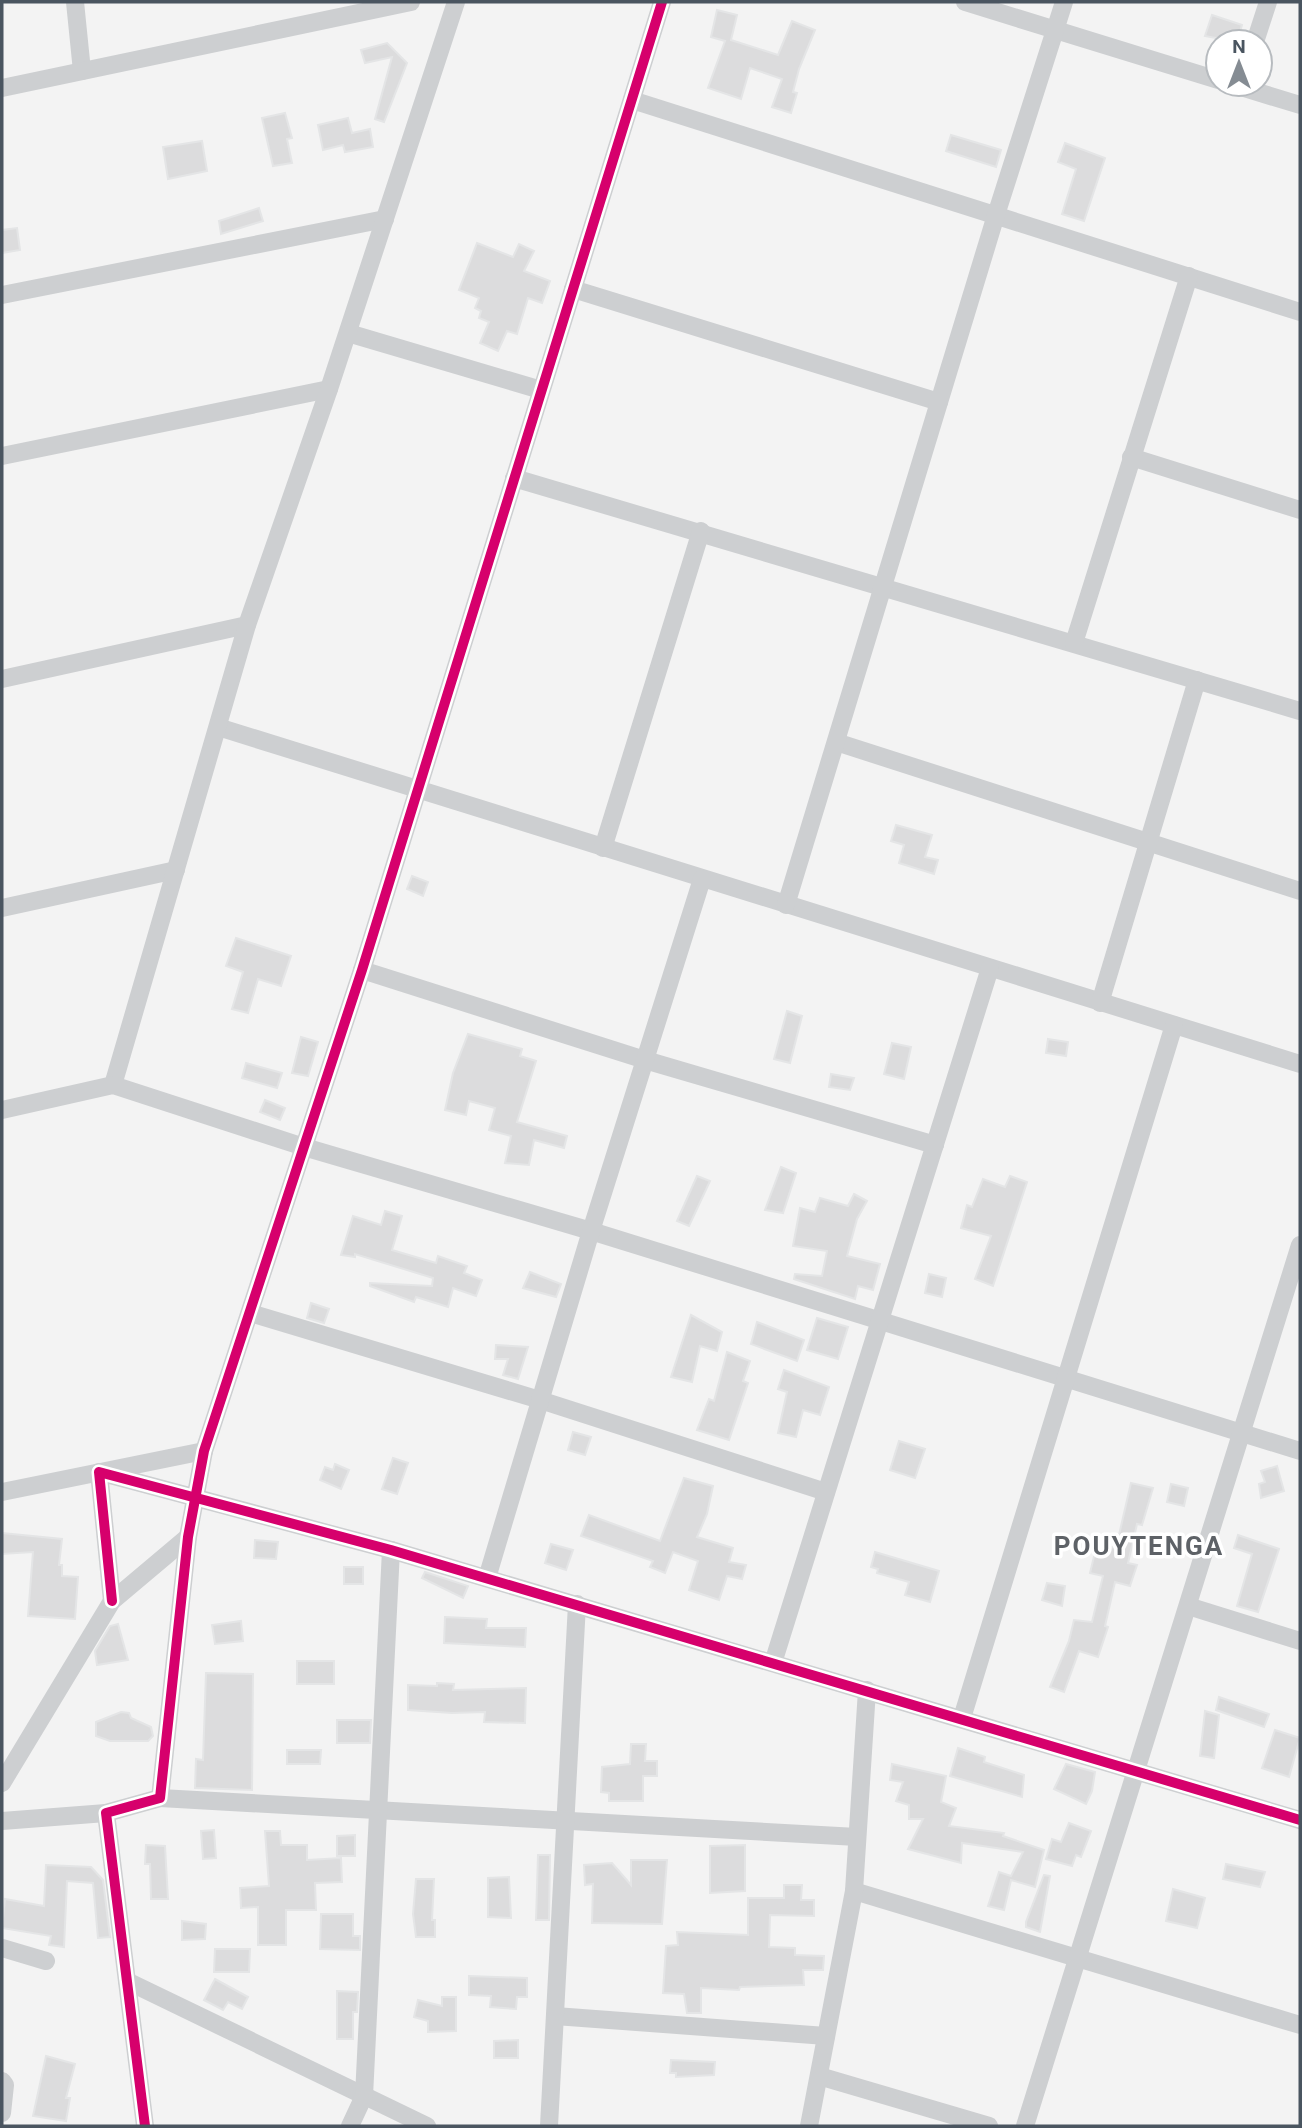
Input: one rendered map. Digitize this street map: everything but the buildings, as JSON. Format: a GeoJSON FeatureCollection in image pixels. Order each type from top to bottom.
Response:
{"type":"FeatureCollection","features":[{"type":"Feature","properties":{"kind":"street"},"geometry":{"type":"LineString","coordinates":[[75,2],[82,71]]}},
{"type":"Feature","properties":{"kind":"street"},"geometry":{"type":"LineString","coordinates":[[2,88],[411,2]]}},
{"type":"Feature","properties":{"kind":"street"},"geometry":{"type":"LineString","coordinates":[[113,1085],[247,625],[348,333],[456,2]]}},
{"type":"Feature","properties":{"kind":"street"},"geometry":{"type":"LineString","coordinates":[[160,1798],[188,1537],[204,1451],[362,970],[662,2]]}},
{"type":"Feature","properties":{"kind":"street"},"geometry":{"type":"LineString","coordinates":[[965,2],[1204,76]]}},
{"type":"Feature","properties":{"kind":"street"},"geometry":{"type":"LineString","coordinates":[[786,905],[996,215],[1064,2]]}},
{"type":"Feature","properties":{"kind":"street"},"geometry":{"type":"LineString","coordinates":[[1260,28],[1268,2]]}},
{"type":"Feature","properties":{"kind":"street"},"geometry":{"type":"LineString","coordinates":[[1274,97],[1300,105]]}},
{"type":"Feature","properties":{"kind":"street"},"geometry":{"type":"LineString","coordinates":[[632,100],[1300,312]]}},
{"type":"Feature","properties":{"kind":"street"},"geometry":{"type":"LineString","coordinates":[[2,295],[385,219]]}},
{"type":"Feature","properties":{"kind":"street"},"geometry":{"type":"LineString","coordinates":[[1074,643],[1189,276]]}},
{"type":"Feature","properties":{"kind":"street"},"geometry":{"type":"LineString","coordinates":[[573,289],[939,402]]}},
{"type":"Feature","properties":{"kind":"street"},"geometry":{"type":"LineString","coordinates":[[348,333],[541,390]]}},
{"type":"Feature","properties":{"kind":"street"},"geometry":{"type":"LineString","coordinates":[[2,456],[329,389]]}},
{"type":"Feature","properties":{"kind":"street"},"geometry":{"type":"LineString","coordinates":[[1131,457],[1300,510]]}},
{"type":"Feature","properties":{"kind":"street"},"geometry":{"type":"LineString","coordinates":[[514,478],[701,531],[1300,711]]}},
{"type":"Feature","properties":{"kind":"street"},"geometry":{"type":"LineString","coordinates":[[603,848],[701,531]]}},
{"type":"Feature","properties":{"kind":"street"},"geometry":{"type":"LineString","coordinates":[[2,679],[247,625]]}},
{"type":"Feature","properties":{"kind":"street"},"geometry":{"type":"LineString","coordinates":[[1101,1003],[1197,680]]}},
{"type":"Feature","properties":{"kind":"street"},"geometry":{"type":"LineString","coordinates":[[218,727],[1300,1064]]}},
{"type":"Feature","properties":{"kind":"street"},"geometry":{"type":"LineString","coordinates":[[836,742],[1300,891]]}},
{"type":"Feature","properties":{"kind":"street"},"geometry":{"type":"LineString","coordinates":[[2,908],[176,870]]}},
{"type":"Feature","properties":{"kind":"street"},"geometry":{"type":"LineString","coordinates":[[488,1578],[591,1231],[702,879]]}},
{"type":"Feature","properties":{"kind":"street"},"geometry":{"type":"LineString","coordinates":[[773,1662],[990,968]]}},
{"type":"Feature","properties":{"kind":"street"},"geometry":{"type":"LineString","coordinates":[[362,970],[645,1060],[935,1145]]}},
{"type":"Feature","properties":{"kind":"street"},"geometry":{"type":"LineString","coordinates":[[962,1718],[1063,1378],[1174,1025]]}},
{"type":"Feature","properties":{"kind":"street"},"geometry":{"type":"LineString","coordinates":[[2,1110],[113,1085],[304,1147],[880,1319],[1300,1451]]}},
{"type":"Feature","properties":{"kind":"street"},"geometry":{"type":"LineString","coordinates":[[1026,2126],[1135,1770],[1298,1264],[1300,1245]]}},
{"type":"Feature","properties":{"kind":"street"},"geometry":{"type":"LineString","coordinates":[[250,1313],[540,1400],[827,1492]]}},
{"type":"Feature","properties":{"kind":"street"},"geometry":{"type":"LineString","coordinates":[[2,1492],[204,1451]]}},
{"type":"Feature","properties":{"kind":"street"},"geometry":{"type":"LineString","coordinates":[[99,1472],[197,1496],[488,1578],[1300,1820]]}},
{"type":"Feature","properties":{"kind":"street"},"geometry":{"type":"LineString","coordinates":[[99,1472],[112,1601]]}},
{"type":"Feature","properties":{"kind":"street"},"geometry":{"type":"LineString","coordinates":[[2,1783],[112,1601],[188,1537]]}},
{"type":"Feature","properties":{"kind":"street"},"geometry":{"type":"LineString","coordinates":[[350,2126],[364,2096],[391,1550]]}},
{"type":"Feature","properties":{"kind":"street"},"geometry":{"type":"LineString","coordinates":[[549,2126],[577,1605]]}},
{"type":"Feature","properties":{"kind":"street"},"geometry":{"type":"LineString","coordinates":[[1188,1606],[1300,1640]]}},
{"type":"Feature","properties":{"kind":"street"},"geometry":{"type":"LineString","coordinates":[[809,2126],[854,1891],[867,1690]]}},
{"type":"Feature","properties":{"kind":"street"},"geometry":{"type":"LineString","coordinates":[[2,1821],[106,1813],[160,1798],[857,1837]]}},
{"type":"Feature","properties":{"kind":"street"},"geometry":{"type":"LineString","coordinates":[[106,1813],[145,2126]]}},
{"type":"Feature","properties":{"kind":"street"},"geometry":{"type":"LineString","coordinates":[[854,1891],[1078,1956],[1300,2025]]}},
{"type":"Feature","properties":{"kind":"street"},"geometry":{"type":"LineString","coordinates":[[2,1948],[46,1961]]}},
{"type":"Feature","properties":{"kind":"street"},"geometry":{"type":"LineString","coordinates":[[127,1981],[427,2126]]}},
{"type":"Feature","properties":{"kind":"street"},"geometry":{"type":"LineString","coordinates":[[555,2016],[827,2036]]}},
{"type":"Feature","properties":{"kind":"street"},"geometry":{"type":"LineString","coordinates":[[819,2076],[989,2126]]}},
{"type":"Feature","properties":{"kind":"street"},"geometry":{"type":"LineString","coordinates":[[2,2081],[5,2094],[2,2112]]}},
{"type":"Feature","properties":{"kind":"cycle path"},"geometry":{"type":"LineString","coordinates":[[145,2126],[106,1813],[160,1798],[188,1537],[204,1451],[362,970],[662,2]]}},
{"type":"Feature","properties":{"kind":"cycle path"},"geometry":{"type":"LineString","coordinates":[[112,1601],[99,1472],[391,1550],[1300,1820]]}},
{"type":"Feature","properties":{"kind":"district","name":"POUYTENGA"},"geometry":{"type":"Point","coordinates":[1139,1546]}}]}
